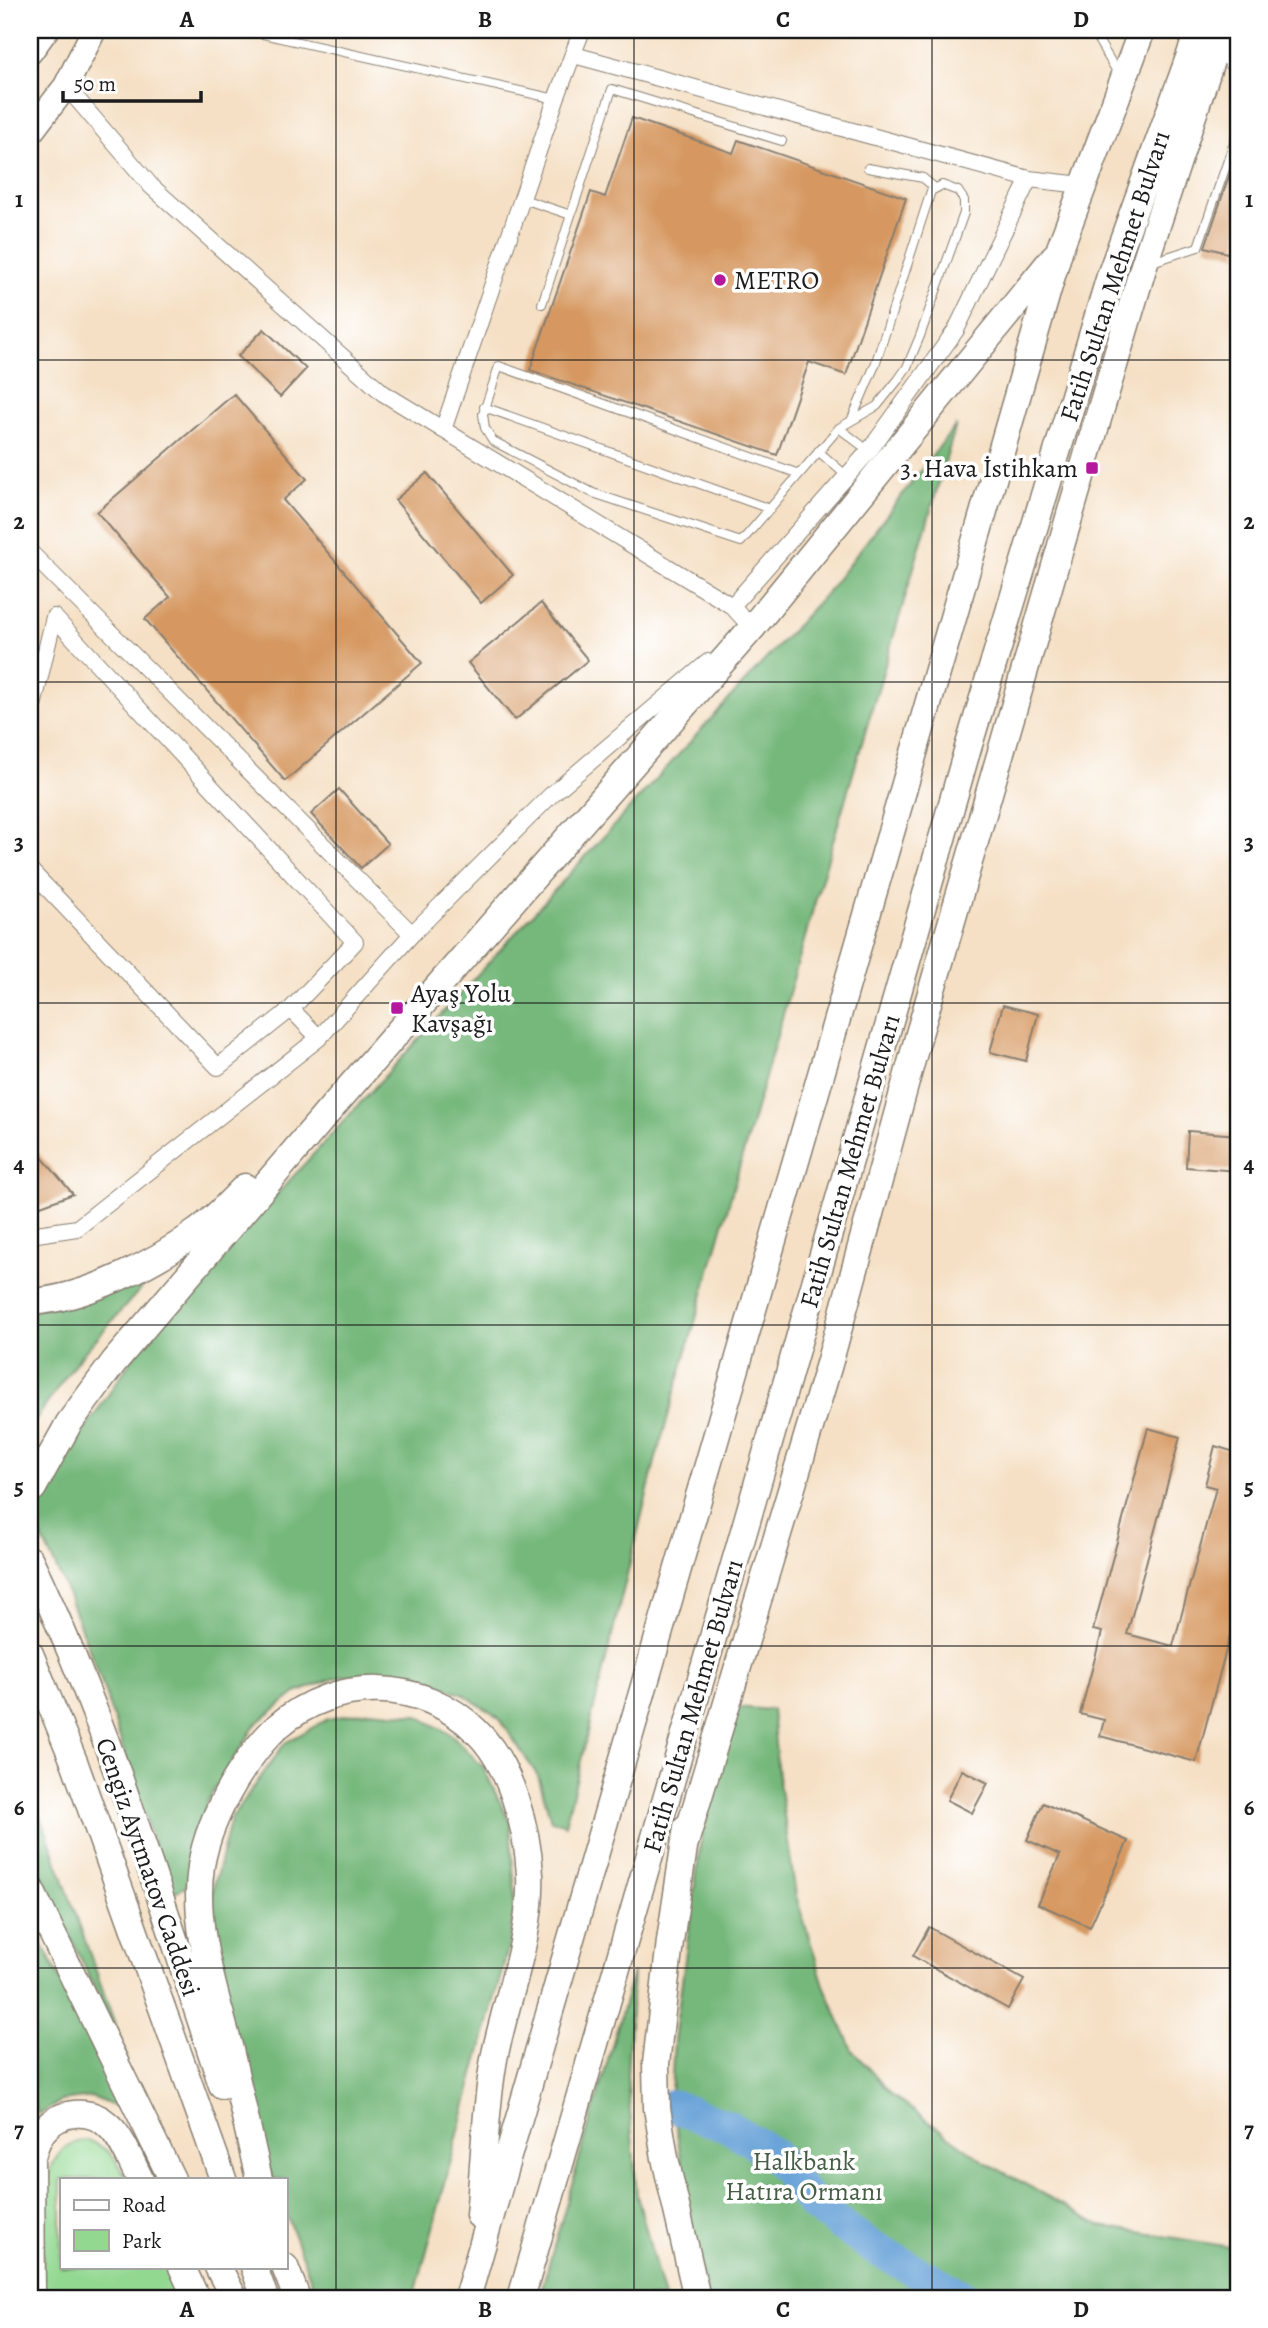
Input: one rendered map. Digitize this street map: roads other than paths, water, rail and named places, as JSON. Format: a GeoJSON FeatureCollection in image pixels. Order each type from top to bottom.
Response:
{"type":"FeatureCollection","features":[{"type":"Feature","properties":{"kind":"highway","name":"Fatih Sultan Mehmet Bulvarı"},"geometry":{"type":"LineString","coordinates":[[470,2289],[1060,248],[1142,30]]}},
{"type":"Feature","properties":{"kind":"highway","name":"Fatih Sultan Mehmet Bulvarı"},"geometry":{"type":"LineString","coordinates":[[521,2298],[965,758],[1127,271],[1212,33]]}},
{"type":"Feature","properties":{"kind":"highway"},"geometry":{"type":"LineString","coordinates":[[685,1843],[825,1377],[1127,271],[1212,33]]}},
{"type":"Feature","properties":{"kind":"highway"},"geometry":{"type":"LineString","coordinates":[[33,1488],[69,1423],[114,1362],[749,625],[1060,248]]}},
{"type":"Feature","properties":{"kind":"highway"},"geometry":{"type":"LineString","coordinates":[[30,1302],[48,1301],[86,1289],[155,1259],[199,1231],[334,1105]]}},
{"type":"Feature","properties":{"kind":"highway"},"geometry":{"type":"LineString","coordinates":[[697,2298],[665,2158],[657,2097],[656,2064],[696,1766],[736,1618],[748,1517]]}},
{"type":"Feature","properties":{"kind":"highway","name":"Cengiz Aytmatov Caddesi"},"geometry":{"type":"LineString","coordinates":[[30,1560],[74,1657],[109,1748],[257,2178]]}},
{"type":"Feature","properties":{"kind":"highway","name":"Cengiz Aytmatov Caddesi"},"geometry":{"type":"LineString","coordinates":[[30,1654],[75,1764],[223,2178]]}},
{"type":"Feature","properties":{"kind":"highway"},"geometry":{"type":"LineString","coordinates":[[257,2178],[203,1938],[199,1896],[201,1866],[214,1818],[245,1763],[261,1743],[281,1723],[314,1703],[346,1692],[365,1689],[384,1689],[422,1698],[454,1713],[478,1732],[497,1758],[512,1785],[530,1876],[527,1916],[494,2060],[470,2289]]}},
{"type":"Feature","properties":{"kind":"highway"},"geometry":{"type":"LineString","coordinates":[[30,1888],[172,2178]]}},
{"type":"Feature","properties":{"kind":"highway"},"geometry":{"type":"LineString","coordinates":[[32,2298],[31,2160],[44,2130],[65,2116],[81,2113],[96,2117],[110,2126],[140,2178]]}},
{"type":"Feature","properties":{"kind":"highway"},"geometry":{"type":"LineString","coordinates":[[181,2268],[196,2298]]}},
{"type":"Feature","properties":{"kind":"highway"},"geometry":{"type":"LineString","coordinates":[[219,2268],[234,2298]]}},
{"type":"Feature","properties":{"kind":"highway"},"geometry":{"type":"LineString","coordinates":[[254,2268],[265,2298]]}},
{"type":"Feature","properties":{"kind":"highway"},"geometry":{"type":"LineString","coordinates":[[285,2268],[297,2298]]}},
{"type":"Feature","properties":{"kind":"main road"},"geometry":{"type":"LineString","coordinates":[[30,52],[46,30]]}},
{"type":"Feature","properties":{"kind":"main road"},"geometry":{"type":"LineString","coordinates":[[30,133],[65,86],[94,30]]}},
{"type":"Feature","properties":{"kind":"street"},"geometry":{"type":"LineString","coordinates":[[443,429],[582,30]]}},
{"type":"Feature","properties":{"kind":"street"},"geometry":{"type":"LineString","coordinates":[[574,55],[1030,178],[1082,185]]}},
{"type":"Feature","properties":{"kind":"street"},"geometry":{"type":"LineString","coordinates":[[30,1235],[77,1228],[320,1038],[412,934],[551,795],[749,625],[732,606],[383,393],[151,186],[65,86]]}},
{"type":"Feature","properties":{"kind":"street"},"geometry":{"type":"LineString","coordinates":[[732,606],[869,452],[956,330],[1030,178]]}},
{"type":"Feature","properties":{"kind":"street"},"geometry":{"type":"LineString","coordinates":[[30,552],[412,934]]}},
{"type":"Feature","properties":{"kind":"street"},"geometry":{"type":"LineString","coordinates":[[30,719],[54,617],[355,942],[291,1009],[218,1067],[30,870]]}},
{"type":"Feature","properties":{"kind":"street"},"geometry":{"type":"LineString","coordinates":[[291,1009],[320,1038]]}},
{"type":"Feature","properties":{"kind":"lane"},"geometry":{"type":"LineString","coordinates":[[244,30],[556,99]]}},
{"type":"Feature","properties":{"kind":"lane"},"geometry":{"type":"LineString","coordinates":[[1091,30],[1122,81]]}},
{"type":"Feature","properties":{"kind":"lane"},"geometry":{"type":"LineString","coordinates":[[1212,33],[1238,80]]}},
{"type":"Feature","properties":{"kind":"lane"},"geometry":{"type":"LineString","coordinates":[[542,304],[612,89],[782,141]]}},
{"type":"Feature","properties":{"kind":"lane"},"geometry":{"type":"LineString","coordinates":[[1127,271],[1198,247],[1238,131]]}},
{"type":"Feature","properties":{"kind":"lane"},"geometry":{"type":"LineString","coordinates":[[868,168],[923,178],[935,188]]}},
{"type":"Feature","properties":{"kind":"lane"},"geometry":{"type":"LineString","coordinates":[[799,474],[499,366],[484,407],[485,428],[493,441],[593,494],[741,542],[839,428],[877,406],[908,367],[965,207],[958,191],[942,185],[935,188],[929,196],[875,365],[851,421]]}},
{"type":"Feature","properties":{"kind":"lane"},"geometry":{"type":"LineString","coordinates":[[523,199],[571,215]]}},
{"type":"Feature","properties":{"kind":"lane"},"geometry":{"type":"LineString","coordinates":[[484,407],[770,509]]}},
{"type":"Feature","properties":{"kind":"lane"},"geometry":{"type":"LineString","coordinates":[[839,428],[869,452]]}},
{"type":"Feature","properties":{"kind":"lane"},"geometry":{"type":"LineString","coordinates":[[818,451],[848,477]]}},
{"type":"Feature","properties":{"kind":"waterway"},"geometry":{"type":"LineString","coordinates":[[673,2106],[733,2129],[774,2155],[812,2204],[870,2246],[966,2298]]}},
{"type":"Feature","properties":{"kind":"place","name":"METRO"},"geometry":{"type":"Point","coordinates":[720,280]}},
{"type":"Feature","properties":{"kind":"place","name":"3. Hava İstihkam"},"geometry":{"type":"Point","coordinates":[1092,468]}},
{"type":"Feature","properties":{"kind":"place","name":"Ayaş Yolu Kavşağı"},"geometry":{"type":"Point","coordinates":[397,1008]}},
{"type":"Feature","properties":{"kind":"park label","name":"Halkbank Hatıra Ormanı"},"geometry":{"type":"Point","coordinates":[804,2176]}}]}
